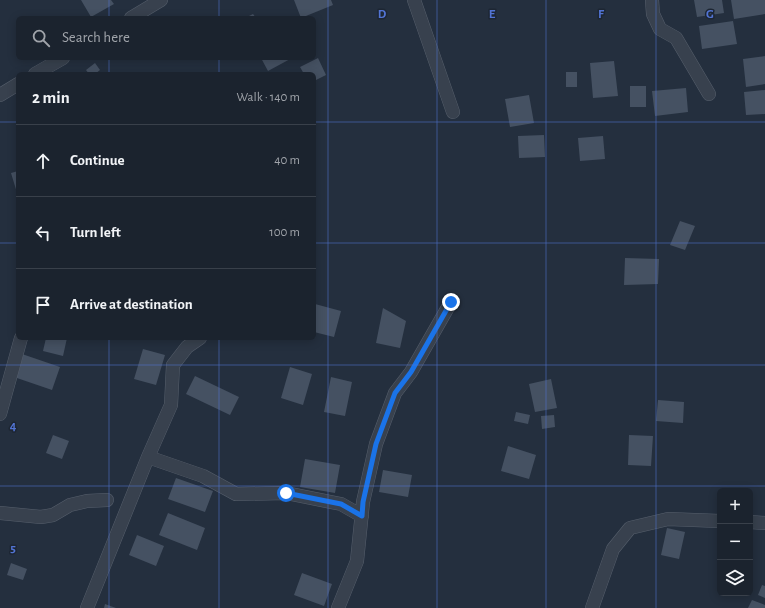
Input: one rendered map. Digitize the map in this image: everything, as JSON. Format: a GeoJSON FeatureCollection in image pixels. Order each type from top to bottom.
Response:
{"type":"FeatureCollection","features":[{"type":"Feature","properties":{"kind":"street"},"geometry":{"type":"LineString","coordinates":[[134,16],[161,0]]}},
{"type":"Feature","properties":{"kind":"street"},"geometry":{"type":"LineString","coordinates":[[414,0],[453,112]]}},
{"type":"Feature","properties":{"kind":"street"},"geometry":{"type":"LineString","coordinates":[[652,0],[653,14],[660,29],[676,38],[709,94]]}},
{"type":"Feature","properties":{"kind":"street"},"geometry":{"type":"LineString","coordinates":[[38,72],[60,60]]}},
{"type":"Feature","properties":{"kind":"street"},"geometry":{"type":"LineString","coordinates":[[0,95],[16,85]]}},
{"type":"Feature","properties":{"kind":"street"},"geometry":{"type":"LineString","coordinates":[[338,608],[357,560],[363,502],[376,444],[395,393],[411,372],[451,302]]}},
{"type":"Feature","properties":{"kind":"street"},"geometry":{"type":"LineString","coordinates":[[0,414],[20,340]]}},
{"type":"Feature","properties":{"kind":"street"},"geometry":{"type":"LineString","coordinates":[[87,608],[148,457],[171,405],[173,365],[187,347],[197,340]]}},
{"type":"Feature","properties":{"kind":"street"},"geometry":{"type":"LineString","coordinates":[[148,457],[203,476],[236,494],[286,493],[341,504],[362,516]]}},
{"type":"Feature","properties":{"kind":"street"},"geometry":{"type":"LineString","coordinates":[[0,513],[41,517],[53,515],[70,505],[87,501],[107,500]]}},
{"type":"Feature","properties":{"kind":"street"},"geometry":{"type":"LineString","coordinates":[[592,608],[613,548],[630,528],[668,519],[717,521]]}},
{"type":"Feature","properties":{"kind":"street"},"geometry":{"type":"LineString","coordinates":[[753,522],[765,523]]}},
{"type":"Feature","properties":{"kind":"building"},"geometry":{"type":"Polygon","coordinates":[[[81,0],[111,0],[114,4],[93,16],[90,16],[81,0]]]}},
{"type":"Feature","properties":{"kind":"building"},"geometry":{"type":"Polygon","coordinates":[[[294,0],[331,0],[333,5],[306,16],[300,16],[294,0]]]}},
{"type":"Feature","properties":{"kind":"building"},"geometry":{"type":"Polygon","coordinates":[[[694,0],[722,0],[724,13],[697,17],[694,0]]]}},
{"type":"Feature","properties":{"kind":"building"},"geometry":{"type":"Polygon","coordinates":[[[731,0],[765,0],[765,14],[734,19],[731,0]]]}},
{"type":"Feature","properties":{"kind":"building"},"geometry":{"type":"Polygon","coordinates":[[[733,21],[737,44],[702,49],[699,26],[733,21]]]}},
{"type":"Feature","properties":{"kind":"building"},"geometry":{"type":"Polygon","coordinates":[[[765,56],[765,84],[746,87],[743,59],[765,56]]]}},
{"type":"Feature","properties":{"kind":"building"},"geometry":{"type":"Polygon","coordinates":[[[318,58],[326,75],[316,80],[316,72],[303,72],[300,67],[318,58]]]}},
{"type":"Feature","properties":{"kind":"building"},"geometry":{"type":"Polygon","coordinates":[[[262,60],[288,60],[268,71],[262,60]]]}},
{"type":"Feature","properties":{"kind":"building"},"geometry":{"type":"Polygon","coordinates":[[[614,61],[618,96],[593,98],[590,63],[614,61]]]}},
{"type":"Feature","properties":{"kind":"building"},"geometry":{"type":"Polygon","coordinates":[[[95,63],[100,70],[98,72],[88,72],[86,70],[95,63]]]}},
{"type":"Feature","properties":{"kind":"building"},"geometry":{"type":"Polygon","coordinates":[[[566,72],[577,72],[577,87],[566,87],[566,72]]]}},
{"type":"Feature","properties":{"kind":"building"},"geometry":{"type":"Polygon","coordinates":[[[630,86],[646,86],[646,107],[630,107],[630,86]]]}},
{"type":"Feature","properties":{"kind":"building"},"geometry":{"type":"Polygon","coordinates":[[[686,88],[688,112],[655,116],[652,91],[686,88]]]}},
{"type":"Feature","properties":{"kind":"building"},"geometry":{"type":"Polygon","coordinates":[[[765,90],[765,114],[746,115],[744,92],[765,90]]]}},
{"type":"Feature","properties":{"kind":"building"},"geometry":{"type":"Polygon","coordinates":[[[529,95],[534,123],[510,127],[505,99],[529,95]]]}},
{"type":"Feature","properties":{"kind":"building"},"geometry":{"type":"Polygon","coordinates":[[[544,135],[545,157],[519,158],[518,136],[544,135]]]}},
{"type":"Feature","properties":{"kind":"building"},"geometry":{"type":"Polygon","coordinates":[[[603,136],[605,159],[580,161],[578,138],[603,136]]]}},
{"type":"Feature","properties":{"kind":"building"},"geometry":{"type":"Polygon","coordinates":[[[16,172],[16,189],[11,173],[16,172]]]}},
{"type":"Feature","properties":{"kind":"building"},"geometry":{"type":"Polygon","coordinates":[[[680,221],[695,226],[685,250],[670,245],[680,221]]]}},
{"type":"Feature","properties":{"kind":"building"},"geometry":{"type":"Polygon","coordinates":[[[625,258],[659,259],[658,284],[624,285],[625,258]]]}},
{"type":"Feature","properties":{"kind":"building"},"geometry":{"type":"Polygon","coordinates":[[[316,304],[341,311],[334,337],[316,332],[316,304]]]}},
{"type":"Feature","properties":{"kind":"building"},"geometry":{"type":"Polygon","coordinates":[[[383,308],[406,321],[400,348],[376,343],[383,308]]]}},
{"type":"Feature","properties":{"kind":"building"},"geometry":{"type":"Polygon","coordinates":[[[46,340],[67,340],[63,356],[43,351],[46,340]]]}},
{"type":"Feature","properties":{"kind":"building"},"geometry":{"type":"Polygon","coordinates":[[[143,349],[165,355],[156,385],[134,379],[143,349]]]}},
{"type":"Feature","properties":{"kind":"building"},"geometry":{"type":"Polygon","coordinates":[[[22,354],[60,367],[52,390],[14,377],[22,354]]]}},
{"type":"Feature","properties":{"kind":"building"},"geometry":{"type":"Polygon","coordinates":[[[290,367],[312,374],[303,405],[281,398],[290,367]]]}},
{"type":"Feature","properties":{"kind":"building"},"geometry":{"type":"Polygon","coordinates":[[[195,376],[239,397],[230,415],[186,394],[195,376]]]}},
{"type":"Feature","properties":{"kind":"building"},"geometry":{"type":"Polygon","coordinates":[[[331,377],[352,382],[345,416],[324,412],[331,377]]]}},
{"type":"Feature","properties":{"kind":"building"},"geometry":{"type":"Polygon","coordinates":[[[551,379],[557,408],[535,412],[529,384],[551,379]]]}},
{"type":"Feature","properties":{"kind":"building"},"geometry":{"type":"Polygon","coordinates":[[[658,400],[684,402],[683,423],[656,421],[658,400]]]}},
{"type":"Feature","properties":{"kind":"building"},"geometry":{"type":"Polygon","coordinates":[[[516,412],[530,415],[528,424],[514,421],[516,412]]]}},
{"type":"Feature","properties":{"kind":"building"},"geometry":{"type":"Polygon","coordinates":[[[554,415],[555,427],[542,429],[541,416],[554,415]]]}},
{"type":"Feature","properties":{"kind":"building"},"geometry":{"type":"Polygon","coordinates":[[[53,435],[69,441],[62,459],[46,453],[53,435]]]}},
{"type":"Feature","properties":{"kind":"building"},"geometry":{"type":"Polygon","coordinates":[[[629,435],[653,436],[651,466],[628,465],[629,435]]]}},
{"type":"Feature","properties":{"kind":"building"},"geometry":{"type":"Polygon","coordinates":[[[508,446],[536,455],[529,479],[501,471],[508,446]]]}},
{"type":"Feature","properties":{"kind":"building"},"geometry":{"type":"Polygon","coordinates":[[[305,459],[340,465],[335,493],[300,487],[305,459]]]}},
{"type":"Feature","properties":{"kind":"building"},"geometry":{"type":"Polygon","coordinates":[[[383,470],[412,475],[408,497],[379,492],[383,470]]]}},
{"type":"Feature","properties":{"kind":"building"},"geometry":{"type":"Polygon","coordinates":[[[176,478],[213,491],[205,512],[168,499],[176,478]]]}},
{"type":"Feature","properties":{"kind":"building"},"geometry":{"type":"Polygon","coordinates":[[[168,513],[205,528],[197,550],[159,535],[168,513]]]}},
{"type":"Feature","properties":{"kind":"building"},"geometry":{"type":"Polygon","coordinates":[[[667,528],[685,532],[679,559],[661,555],[667,528]]]}},
{"type":"Feature","properties":{"kind":"building"},"geometry":{"type":"Polygon","coordinates":[[[137,535],[164,546],[156,566],[129,555],[137,535]]]}},
{"type":"Feature","properties":{"kind":"building"},"geometry":{"type":"Polygon","coordinates":[[[11,563],[27,569],[23,580],[7,575],[11,563]]]}},
{"type":"Feature","properties":{"kind":"building"},"geometry":{"type":"Polygon","coordinates":[[[302,573],[332,584],[324,606],[294,595],[302,573]]]}},
{"type":"Feature","properties":{"kind":"building"},"geometry":{"type":"Polygon","coordinates":[[[762,585],[765,586],[765,598],[758,595],[762,585]]]}},
{"type":"Feature","properties":{"kind":"building"},"geometry":{"type":"Polygon","coordinates":[[[752,600],[765,605],[765,608],[748,608],[752,600]]]}},
{"type":"Feature","properties":{"kind":"building"},"geometry":{"type":"Polygon","coordinates":[[[105,604],[116,608],[104,608],[105,604]]]}},
{"type":"Feature","properties":{"kind":"route"},"geometry":{"type":"LineString","coordinates":[[286,493],[341,504],[362,516],[363,502],[376,444],[395,393],[411,372],[451,302]]}}]}
